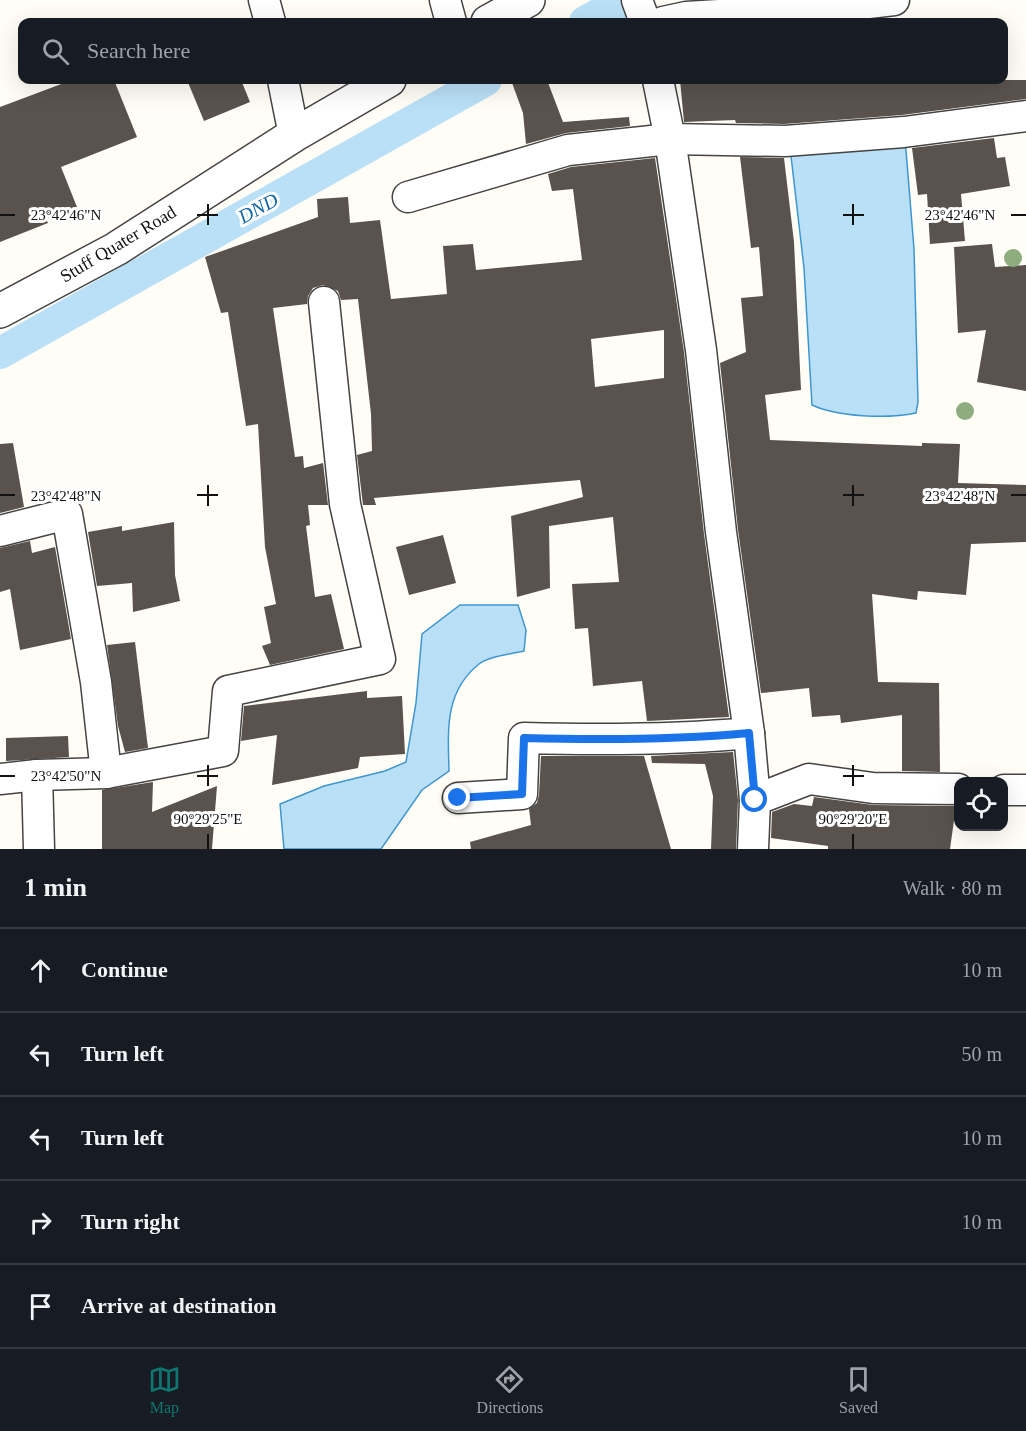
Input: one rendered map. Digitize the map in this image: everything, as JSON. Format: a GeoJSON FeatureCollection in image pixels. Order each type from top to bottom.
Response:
{"type":"FeatureCollection","features":[{"type":"Feature","properties":{"kind":"street"},"geometry":{"type":"LineString","coordinates":[[264,0],[269,18]]}},
{"type":"Feature","properties":{"kind":"street"},"geometry":{"type":"LineString","coordinates":[[445,0],[450,18]]}},
{"type":"Feature","properties":{"kind":"street"},"geometry":{"type":"LineString","coordinates":[[495,18],[528,0]]}},
{"type":"Feature","properties":{"kind":"street"},"geometry":{"type":"LineString","coordinates":[[637,0],[644,18]]}},
{"type":"Feature","properties":{"kind":"street"},"geometry":{"type":"LineString","coordinates":[[681,18],[817,9],[894,0]]}},
{"type":"Feature","properties":{"kind":"street"},"geometry":{"type":"LineString","coordinates":[[284,84],[294,135]]}},
{"type":"Feature","properties":{"kind":"street","name":"Stuff Quater Road"},"geometry":{"type":"LineString","coordinates":[[0,311],[116,249],[294,135],[382,84]]}},
{"type":"Feature","properties":{"kind":"street"},"geometry":{"type":"LineString","coordinates":[[659,84],[670,139],[701,350],[727,579],[749,733],[755,800],[753,849]]}},
{"type":"Feature","properties":{"kind":"street"},"geometry":{"type":"LineString","coordinates":[[408,197],[568,150],[670,139],[785,141],[904,132],[1026,116]]}},
{"type":"Feature","properties":{"kind":"street"},"geometry":{"type":"LineString","coordinates":[[0,779],[37,775],[106,773],[223,751],[228,691],[380,659],[345,504],[324,302]]}},
{"type":"Feature","properties":{"kind":"street"},"geometry":{"type":"LineString","coordinates":[[0,531],[67,514],[96,682],[106,773]]}},
{"type":"Feature","properties":{"kind":"street"},"geometry":{"type":"LineString","coordinates":[[458,798],[522,794],[524,738],[605,740],[702,738],[749,733]]}},
{"type":"Feature","properties":{"kind":"street"},"geometry":{"type":"LineString","coordinates":[[37,775],[39,849]]}},
{"type":"Feature","properties":{"kind":"street"},"geometry":{"type":"LineString","coordinates":[[755,800],[809,778],[873,788],[954,789]]}},
{"type":"Feature","properties":{"kind":"street"},"geometry":{"type":"LineString","coordinates":[[1008,790],[1026,790]]}},
{"type":"Feature","properties":{"kind":"water"},"geometry":{"type":"Polygon","coordinates":[[[905,138],[914,249],[918,402],[916,413],[863,416],[823,409],[812,405],[804,268],[791,156],[808,146],[905,138]]]}},
{"type":"Feature","properties":{"kind":"water"},"geometry":{"type":"Polygon","coordinates":[[[460,605],[518,605],[526,630],[524,651],[483,661],[459,687],[450,713],[449,771],[422,790],[381,849],[284,849],[280,804],[324,786],[385,771],[406,762],[416,703],[422,634],[460,605]]]}},
{"type":"Feature","properties":{"kind":"building"},"geometry":{"type":"Polygon","coordinates":[[[1008,80],[1026,80],[1026,99],[902,115],[784,124],[736,123],[735,120],[684,122],[680,84],[1008,84],[1008,80]]]}},
{"type":"Feature","properties":{"kind":"building"},"geometry":{"type":"Polygon","coordinates":[[[61,84],[116,84],[137,137],[61,167],[77,207],[46,219],[48,223],[0,242],[0,107],[61,84]]]}},
{"type":"Feature","properties":{"kind":"building"},"geometry":{"type":"Polygon","coordinates":[[[189,84],[243,84],[250,102],[204,121],[189,84]]]}},
{"type":"Feature","properties":{"kind":"building"},"geometry":{"type":"Polygon","coordinates":[[[512,84],[549,84],[563,122],[629,117],[630,126],[566,133],[526,144],[523,113],[512,84]]]}},
{"type":"Feature","properties":{"kind":"building"},"geometry":{"type":"Polygon","coordinates":[[[994,138],[997,158],[1005,157],[1010,186],[961,194],[965,241],[930,244],[927,194],[918,195],[912,148],[994,138]]]}},
{"type":"Feature","properties":{"kind":"building"},"geometry":{"type":"Polygon","coordinates":[[[740,157],[784,158],[794,242],[801,390],[765,395],[770,440],[922,446],[922,443],[960,444],[958,483],[1026,485],[1026,542],[971,544],[966,595],[918,591],[917,600],[872,594],[878,682],[939,683],[940,772],[902,771],[902,715],[841,723],[840,715],[812,717],[809,688],[761,693],[738,530],[720,363],[746,352],[741,298],[763,296],[759,247],[751,248],[740,157]]]}},
{"type":"Feature","properties":{"kind":"building"},"geometry":{"type":"Polygon","coordinates":[[[655,158],[684,352],[704,534],[729,717],[647,721],[642,681],[593,686],[588,628],[575,629],[572,584],[619,582],[613,517],[549,526],[550,588],[517,597],[511,516],[583,497],[580,480],[374,498],[376,505],[363,505],[357,455],[372,451],[371,414],[358,299],[341,300],[338,291],[323,285],[313,288],[308,296],[307,304],[273,308],[295,457],[303,456],[304,468],[323,463],[328,505],[308,505],[310,525],[306,526],[315,597],[331,594],[344,649],[270,665],[262,646],[271,643],[264,607],[276,604],[265,547],[258,424],[246,426],[228,312],[221,313],[205,257],[318,217],[317,199],[348,197],[350,223],[380,220],[391,299],[447,294],[443,246],[473,244],[476,270],[582,260],[573,189],[552,191],[548,174],[571,167],[655,158]],[[664,330],[591,339],[595,387],[664,378],[664,330]]]}},
{"type":"Feature","properties":{"kind":"building"},"geometry":{"type":"Polygon","coordinates":[[[992,244],[995,267],[1026,265],[1026,391],[977,382],[986,330],[958,333],[954,247],[992,244]]]}},
{"type":"Feature","properties":{"kind":"building"},"geometry":{"type":"Polygon","coordinates":[[[13,443],[24,507],[0,513],[0,444],[13,443]]]}},
{"type":"Feature","properties":{"kind":"building"},"geometry":{"type":"Polygon","coordinates":[[[174,522],[175,575],[180,601],[133,612],[132,583],[97,586],[88,532],[122,526],[122,531],[174,522]]]}},
{"type":"Feature","properties":{"kind":"building"},"geometry":{"type":"Polygon","coordinates":[[[443,535],[456,583],[409,595],[396,547],[443,535]]]}},
{"type":"Feature","properties":{"kind":"building"},"geometry":{"type":"Polygon","coordinates":[[[30,541],[32,553],[55,547],[71,639],[20,650],[10,589],[0,592],[0,548],[30,541]]]}},
{"type":"Feature","properties":{"kind":"building"},"geometry":{"type":"Polygon","coordinates":[[[135,642],[148,748],[125,752],[118,726],[107,645],[135,642]]]}},
{"type":"Feature","properties":{"kind":"building"},"geometry":{"type":"Polygon","coordinates":[[[367,691],[367,698],[402,696],[405,754],[360,757],[358,768],[272,785],[277,735],[241,741],[244,706],[367,691]]]}},
{"type":"Feature","properties":{"kind":"building"},"geometry":{"type":"Polygon","coordinates":[[[68,736],[69,757],[6,761],[6,738],[68,736]]]}},
{"type":"Feature","properties":{"kind":"building"},"geometry":{"type":"Polygon","coordinates":[[[733,752],[738,800],[736,849],[711,849],[713,796],[705,764],[652,763],[651,756],[733,752]]]}},
{"type":"Feature","properties":{"kind":"building"},"geometry":{"type":"Polygon","coordinates":[[[541,756],[644,756],[671,849],[471,849],[470,842],[531,825],[529,809],[537,803],[539,795],[541,756]]]}},
{"type":"Feature","properties":{"kind":"building"},"geometry":{"type":"Polygon","coordinates":[[[153,782],[152,812],[217,786],[212,849],[102,849],[102,790],[153,782]]]}},
{"type":"Feature","properties":{"kind":"building"},"geometry":{"type":"Polygon","coordinates":[[[814,797],[873,805],[954,806],[950,849],[828,849],[828,846],[771,838],[772,812],[794,804],[812,806],[814,797]]]}},
{"type":"Feature","properties":{"kind":"waterway","name":"DND"},"geometry":{"type":"LineString","coordinates":[[592,18],[624,0]]}},
{"type":"Feature","properties":{"kind":"waterway","name":"DND"},"geometry":{"type":"LineString","coordinates":[[0,353],[479,84]]}},
{"type":"Feature","properties":{"kind":"route"},"geometry":{"type":"LineString","coordinates":[[458,798],[522,794],[524,738],[605,740],[702,738],[749,733],[755,800]]}}]}
